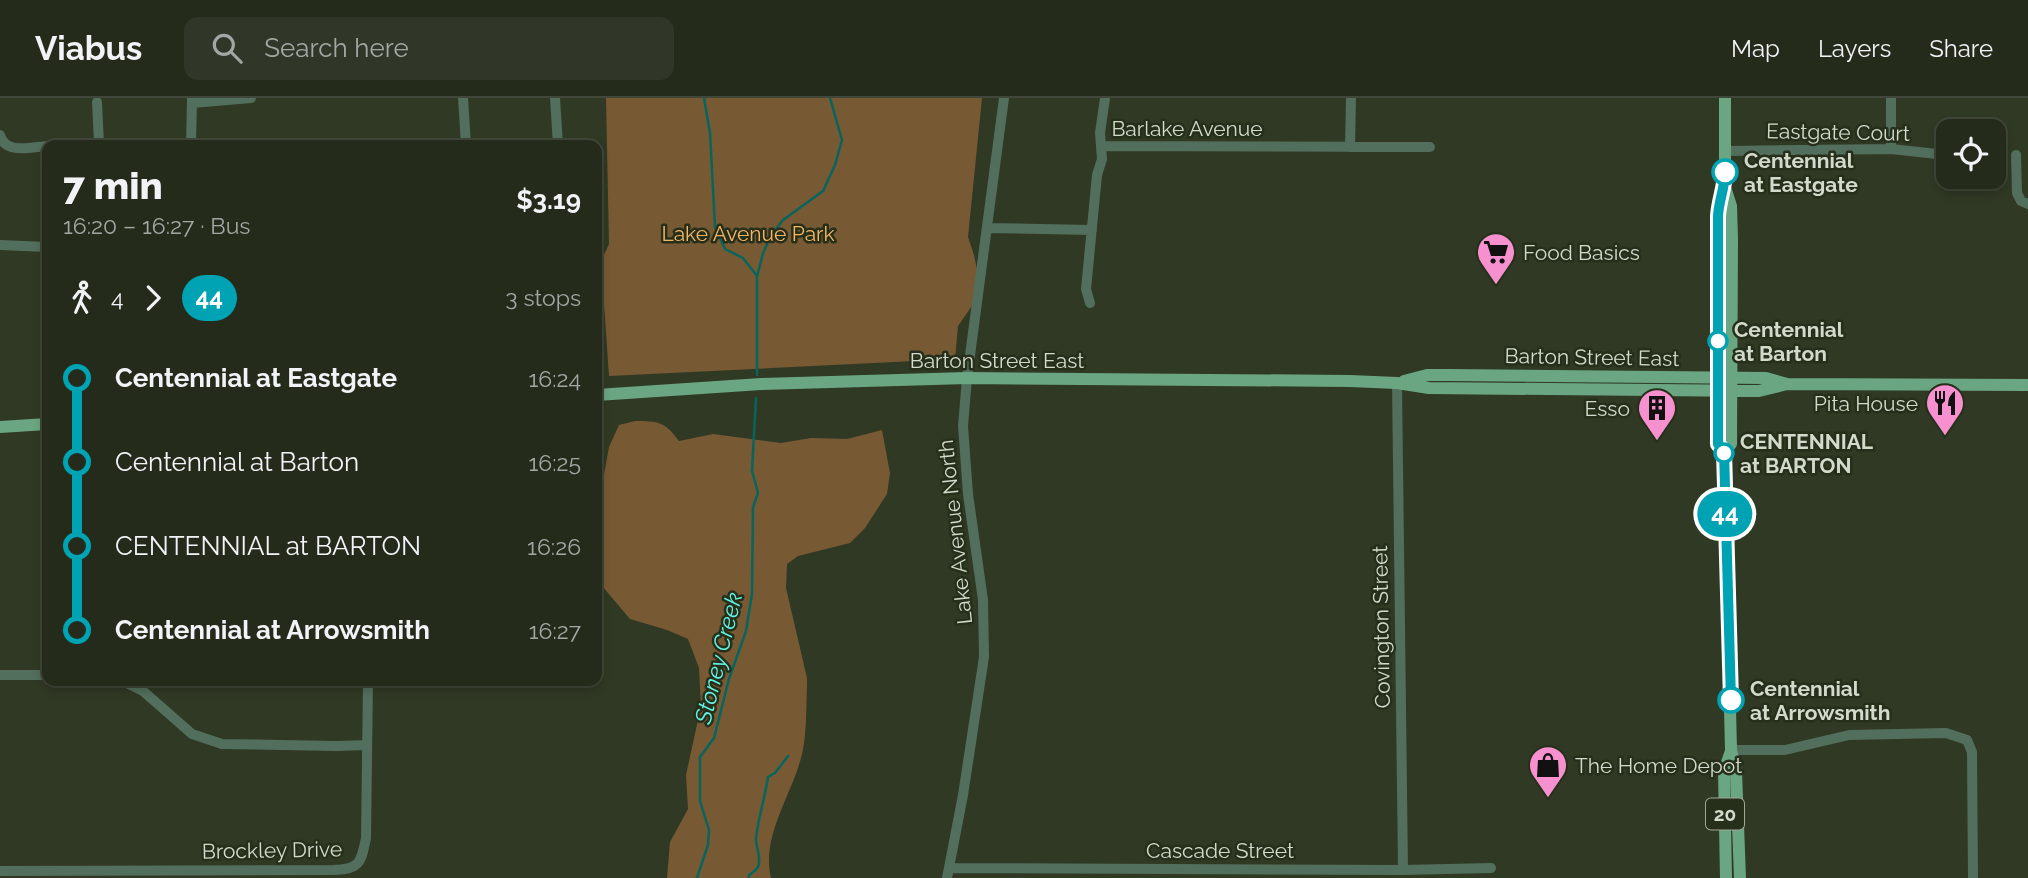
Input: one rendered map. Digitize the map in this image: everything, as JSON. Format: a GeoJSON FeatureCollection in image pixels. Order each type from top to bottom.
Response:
{"type":"FeatureCollection","features":[{"type":"Feature","properties":{"kind":"main road","name":"20"},"geometry":{"type":"LineString","coordinates":[[1726,98],[1725,187],[1731,206],[1724,384],[1718,444],[1724,451],[1731,750],[1736,771],[1740,878]]}},
{"type":"Feature","properties":{"kind":"main road","name":"Barton Street East"},"geometry":{"type":"LineString","coordinates":[[602,395],[761,384],[967,378],[1397,383],[1429,388],[1613,383],[1724,384],[1759,391],[1787,384],[2028,385]]}},
{"type":"Feature","properties":{"kind":"main road"},"geometry":{"type":"LineString","coordinates":[[0,427],[42,424]]}},
{"type":"Feature","properties":{"kind":"main road","name":"20"},"geometry":{"type":"LineString","coordinates":[[1726,878],[1724,771],[1731,750]]}},
{"type":"Feature","properties":{"kind":"street"},"geometry":{"type":"LineString","coordinates":[[191,140],[192,100],[251,98]]}},
{"type":"Feature","properties":{"kind":"street"},"geometry":{"type":"LineString","coordinates":[[463,98],[466,140]]}},
{"type":"Feature","properties":{"kind":"street"},"geometry":{"type":"LineString","coordinates":[[555,98],[558,140]]}},
{"type":"Feature","properties":{"kind":"street","name":"Lake Avenue North"},"geometry":{"type":"LineString","coordinates":[[949,873],[984,653],[984,600],[968,494],[963,439],[967,378],[1004,98]]}},
{"type":"Feature","properties":{"kind":"street"},"geometry":{"type":"LineString","coordinates":[[1101,146],[1105,98]]}},
{"type":"Feature","properties":{"kind":"street"},"geometry":{"type":"LineString","coordinates":[[1350,98],[1350,147]]}},
{"type":"Feature","properties":{"kind":"street"},"geometry":{"type":"LineString","coordinates":[[1891,98],[1891,149]]}},
{"type":"Feature","properties":{"kind":"street"},"geometry":{"type":"LineString","coordinates":[[97,102],[99,140]]}},
{"type":"Feature","properties":{"kind":"street"},"geometry":{"type":"LineString","coordinates":[[0,135],[2,142],[9,148],[42,146]]}},
{"type":"Feature","properties":{"kind":"street","name":"Barlake Avenue"},"geometry":{"type":"LineString","coordinates":[[1090,303],[1087,289],[1097,175],[1102,159],[1101,146],[1430,148]]}},
{"type":"Feature","properties":{"kind":"street","name":"Eastgate Court"},"geometry":{"type":"LineString","coordinates":[[1725,150],[1891,149],[1936,154]]}},
{"type":"Feature","properties":{"kind":"street"},"geometry":{"type":"LineString","coordinates":[[2016,155],[2017,193],[2021,201],[2028,204]]}},
{"type":"Feature","properties":{"kind":"street"},"geometry":{"type":"LineString","coordinates":[[987,228],[1092,230]]}},
{"type":"Feature","properties":{"kind":"street"},"geometry":{"type":"LineString","coordinates":[[0,245],[42,247]]}},
{"type":"Feature","properties":{"kind":"street","name":"Covington Street"},"geometry":{"type":"LineString","coordinates":[[1397,383],[1403,870]]}},
{"type":"Feature","properties":{"kind":"street"},"geometry":{"type":"LineString","coordinates":[[0,676],[42,675]]}},
{"type":"Feature","properties":{"kind":"street"},"geometry":{"type":"LineString","coordinates":[[132,686],[143,691],[192,734],[222,744],[367,745]]}},
{"type":"Feature","properties":{"kind":"street","name":"Brockley Drive"},"geometry":{"type":"LineString","coordinates":[[0,871],[350,869],[362,859],[366,838],[368,686]]}},
{"type":"Feature","properties":{"kind":"street"},"geometry":{"type":"LineString","coordinates":[[1731,750],[1785,750],[1849,735],[1946,733],[1968,740],[1972,752],[1973,878]]}},
{"type":"Feature","properties":{"kind":"street","name":"Cascade Street"},"geometry":{"type":"LineString","coordinates":[[949,873],[1491,868]]}},
{"type":"Feature","properties":{"kind":"green space","name":"Lake Avenue Park"},"geometry":{"type":"Polygon","coordinates":[[[606,98],[982,98],[968,237],[979,279],[974,303],[958,326],[955,359],[609,376],[602,259],[609,244],[606,98]]]}},
{"type":"Feature","properties":{"kind":"green space"},"geometry":{"type":"Polygon","coordinates":[[[650,421],[670,430],[679,441],[713,434],[781,443],[811,438],[847,439],[882,430],[890,473],[887,494],[865,528],[850,543],[798,556],[787,564],[786,588],[807,678],[806,722],[801,758],[773,832],[769,863],[771,878],[667,878],[670,842],[688,809],[686,775],[701,706],[699,668],[688,639],[630,619],[602,586],[602,485],[609,447],[619,425],[650,421]]]}},
{"type":"Feature","properties":{"kind":"waterway","name":"Stoney Creek"},"geometry":{"type":"LineString","coordinates":[[704,98],[710,133],[715,227],[725,249],[743,258],[757,276]]}},
{"type":"Feature","properties":{"kind":"waterway"},"geometry":{"type":"LineString","coordinates":[[757,375],[757,277],[763,253],[772,234],[783,220],[823,191],[835,165],[842,140],[830,98]]}},
{"type":"Feature","properties":{"kind":"waterway","name":"Stoney Creek"},"geometry":{"type":"LineString","coordinates":[[697,878],[708,845],[709,830],[700,801],[700,757],[714,738],[729,679],[746,631],[752,594],[753,507],[758,493],[752,471],[756,398]]}},
{"type":"Feature","properties":{"kind":"waterway"},"geometry":{"type":"LineString","coordinates":[[749,878],[759,864],[756,839],[768,777],[775,773],[788,756]]}},
{"type":"Feature","properties":{"kind":"bus line","name":"44"},"geometry":{"type":"LineString","coordinates":[[1725,172],[1725,187],[1718,206],[1718,444],[1724,451],[1731,700]]}},
{"type":"Feature","properties":{"kind":"place","name":"Centennial at Eastgate"},"geometry":{"type":"Point","coordinates":[1725,172]}},
{"type":"Feature","properties":{"kind":"place","name":"Food Basics"},"geometry":{"type":"Point","coordinates":[1496,286]}},
{"type":"Feature","properties":{"kind":"place","name":"Centennial at Barton"},"geometry":{"type":"Point","coordinates":[1718,341]}},
{"type":"Feature","properties":{"kind":"place","name":"Pita House"},"geometry":{"type":"Point","coordinates":[1945,437]}},
{"type":"Feature","properties":{"kind":"place","name":"Esso"},"geometry":{"type":"Point","coordinates":[1657,442]}},
{"type":"Feature","properties":{"kind":"place","name":"CENTENNIAL at BARTON"},"geometry":{"type":"Point","coordinates":[1724,453]}},
{"type":"Feature","properties":{"kind":"place","name":"Centennial at Arrowsmith"},"geometry":{"type":"Point","coordinates":[1731,700]}},
{"type":"Feature","properties":{"kind":"place","name":"The Home Depot"},"geometry":{"type":"Point","coordinates":[1548,799]}}]}
